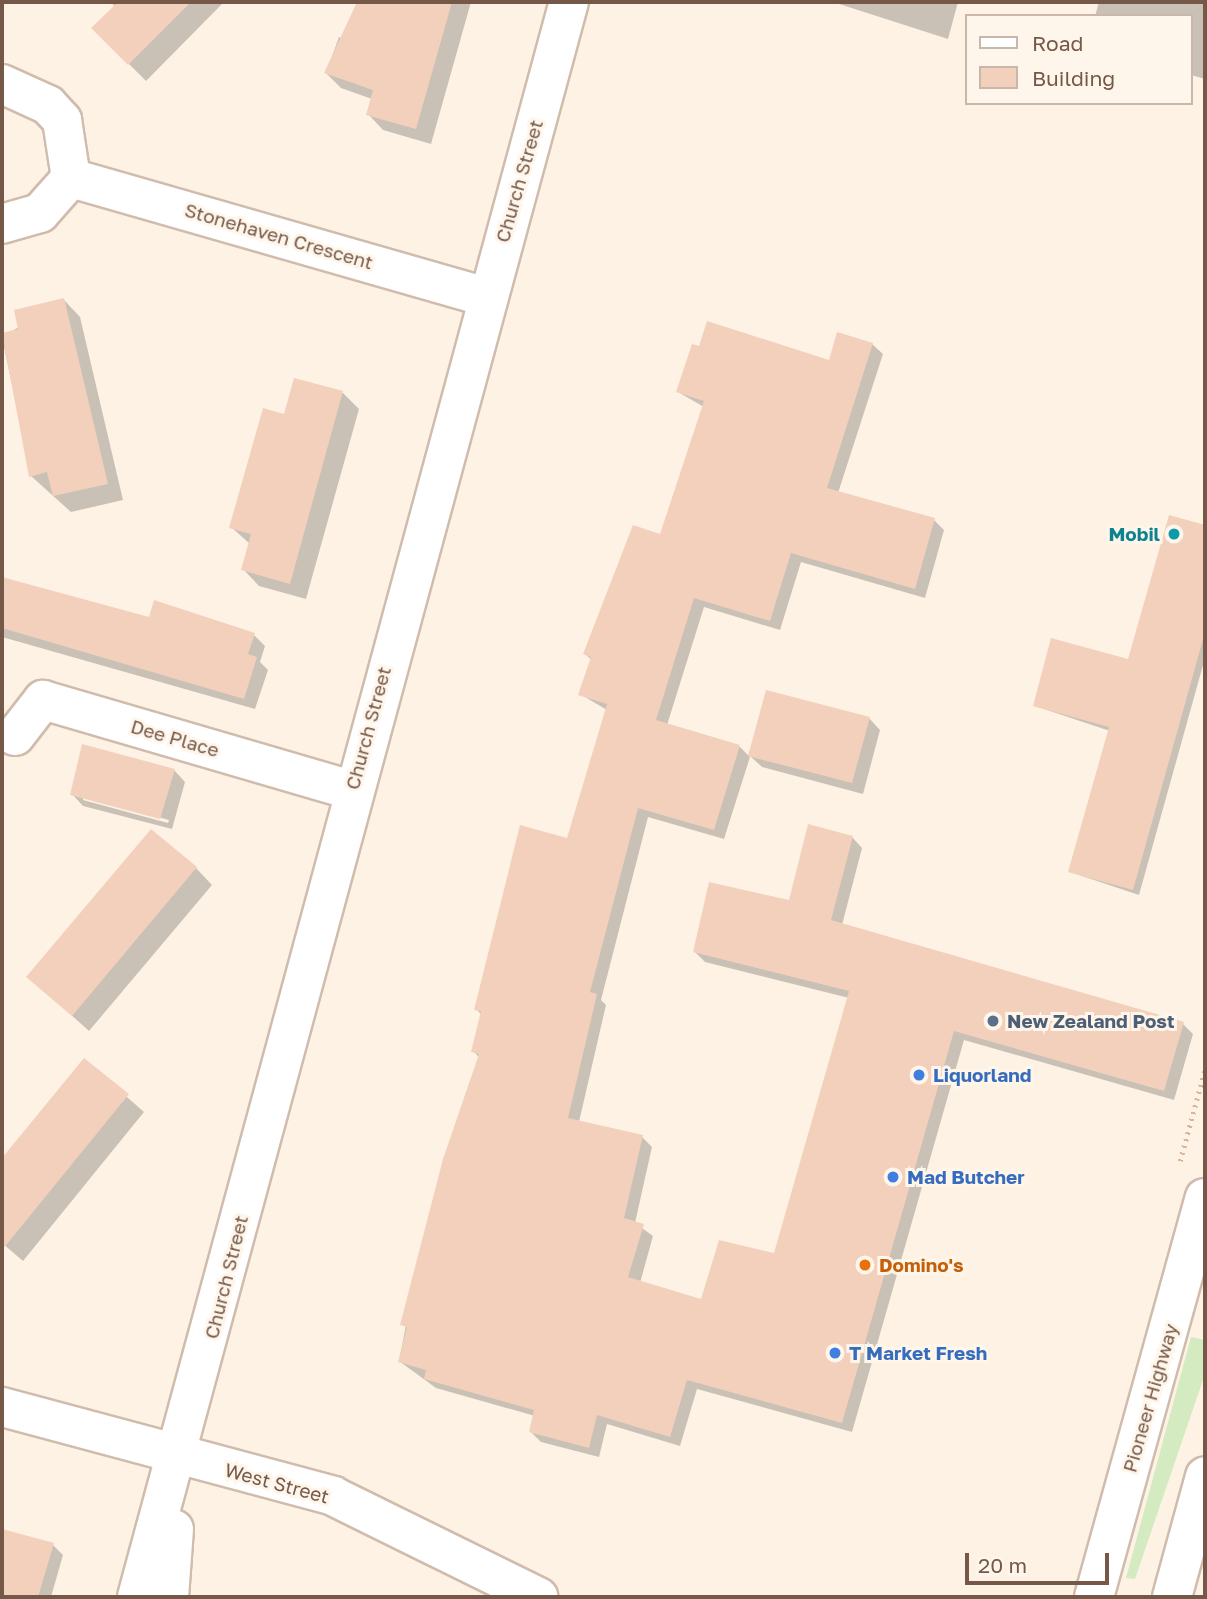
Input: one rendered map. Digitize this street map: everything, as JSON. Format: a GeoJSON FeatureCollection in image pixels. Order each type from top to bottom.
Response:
{"type":"FeatureCollection","features":[{"type":"Feature","properties":{"kind":"street","name":"Church Street"},"geometry":{"type":"LineString","coordinates":[[137,1597],[180,1457],[351,790],[569,2]]}},
{"type":"Feature","properties":{"kind":"street"},"geometry":{"type":"LineString","coordinates":[[2,84],[48,105],[62,120],[71,178],[40,213],[2,224]]}},
{"type":"Feature","properties":{"kind":"street","name":"Stonehaven Crescent"},"geometry":{"type":"LineString","coordinates":[[71,178],[486,297]]}},
{"type":"Feature","properties":{"kind":"street","name":"Dee Place"},"geometry":{"type":"LineString","coordinates":[[15,736],[43,699],[351,790]]}},
{"type":"Feature","properties":{"kind":"street","name":"Pioneer Highway"},"geometry":{"type":"LineString","coordinates":[[1094,1597],[1205,1198]]}},
{"type":"Feature","properties":{"kind":"street","name":"West Street"},"geometry":{"type":"LineString","coordinates":[[2,1407],[333,1496],[538,1597]]}},
{"type":"Feature","properties":{"kind":"street","name":"Church Street"},"geometry":{"type":"LineString","coordinates":[[169,1597],[180,1457]]}},
{"type":"Feature","properties":{"kind":"street"},"geometry":{"type":"LineString","coordinates":[[1172,1597],[1205,1476]]}},
{"type":"Feature","properties":{"kind":"street"},"geometry":{"type":"LineString","coordinates":[[1147,1597],[1192,1522]]}},
{"type":"Feature","properties":{"kind":"green space"},"geometry":{"type":"Polygon","coordinates":[[[1191,1337],[1205,1340],[1205,1374],[1135,1579],[1126,1578],[1191,1337]]]}},
{"type":"Feature","properties":{"kind":"building"},"geometry":{"type":"Polygon","coordinates":[[[118,2],[191,2],[128,65],[91,28],[118,2]]]}},
{"type":"Feature","properties":{"kind":"building"},"geometry":{"type":"Polygon","coordinates":[[[357,2],[452,2],[416,129],[366,115],[373,90],[324,73],[357,2]]]}},
{"type":"Feature","properties":{"kind":"building"},"geometry":{"type":"Polygon","coordinates":[[[64,298],[108,484],[53,496],[47,472],[29,477],[2,333],[18,329],[14,310],[64,298]]]}},
{"type":"Feature","properties":{"kind":"building"},"geometry":{"type":"Polygon","coordinates":[[[707,321],[829,360],[837,332],[873,343],[827,488],[935,518],[915,589],[791,553],[770,621],[694,598],[656,720],[740,745],[714,830],[638,808],[590,992],[597,994],[568,1118],[643,1135],[624,1218],[644,1224],[628,1277],[701,1299],[719,1240],[774,1253],[849,991],[693,952],[709,882],[789,900],[808,824],[853,836],[831,920],[1184,1022],[1164,1091],[954,1031],[842,1423],[687,1380],[670,1437],[597,1415],[589,1448],[529,1432],[534,1410],[424,1379],[426,1370],[398,1362],[407,1327],[400,1325],[443,1159],[479,1054],[471,1052],[481,1011],[474,1010],[520,825],[567,838],[607,704],[578,695],[591,657],[583,654],[633,525],[660,534],[704,401],[676,392],[692,344],[699,346],[707,321]]]}},
{"type":"Feature","properties":{"kind":"building"},"geometry":{"type":"Polygon","coordinates":[[[294,378],[343,391],[290,584],[241,570],[251,534],[229,528],[263,408],[284,414],[294,378]]]}},
{"type":"Feature","properties":{"kind":"building","name":"Mobil"},"geometry":{"type":"Polygon","coordinates":[[[1169,515],[1205,525],[1205,632],[1133,890],[1068,872],[1109,727],[1033,706],[1051,638],[1128,659],[1169,515]]]}},
{"type":"Feature","properties":{"kind":"building"},"geometry":{"type":"Polygon","coordinates":[[[2,577],[149,617],[154,600],[255,633],[248,654],[257,657],[244,699],[2,628],[2,577]]]}},
{"type":"Feature","properties":{"kind":"building"},"geometry":{"type":"Polygon","coordinates":[[[766,690],[870,717],[852,783],[748,756],[766,690]]]}},
{"type":"Feature","properties":{"kind":"building"},"geometry":{"type":"Polygon","coordinates":[[[82,744],[175,769],[160,819],[70,795],[82,744]]]}},
{"type":"Feature","properties":{"kind":"building"},"geometry":{"type":"Polygon","coordinates":[[[151,829],[197,867],[72,1016],[26,977],[151,829]]]}},
{"type":"Feature","properties":{"kind":"building"},"geometry":{"type":"Polygon","coordinates":[[[84,1058],[129,1094],[2,1250],[2,1158],[84,1058]]]}},
{"type":"Feature","properties":{"kind":"building"},"geometry":{"type":"Polygon","coordinates":[[[2,1529],[54,1543],[38,1597],[2,1597],[2,1529]]]}},
{"type":"Feature","properties":{"kind":"place","name":"Mobil"},"geometry":{"type":"Point","coordinates":[1174,534]}},
{"type":"Feature","properties":{"kind":"place","name":"New Zealand Post"},"geometry":{"type":"Point","coordinates":[993,1021]}},
{"type":"Feature","properties":{"kind":"place","name":"Liquorland"},"geometry":{"type":"Point","coordinates":[919,1075]}},
{"type":"Feature","properties":{"kind":"place","name":"Mad Butcher"},"geometry":{"type":"Point","coordinates":[893,1177]}},
{"type":"Feature","properties":{"kind":"place","name":"Domino's"},"geometry":{"type":"Point","coordinates":[865,1265]}},
{"type":"Feature","properties":{"kind":"place","name":"T Market Fresh"},"geometry":{"type":"Point","coordinates":[835,1353]}}]}
